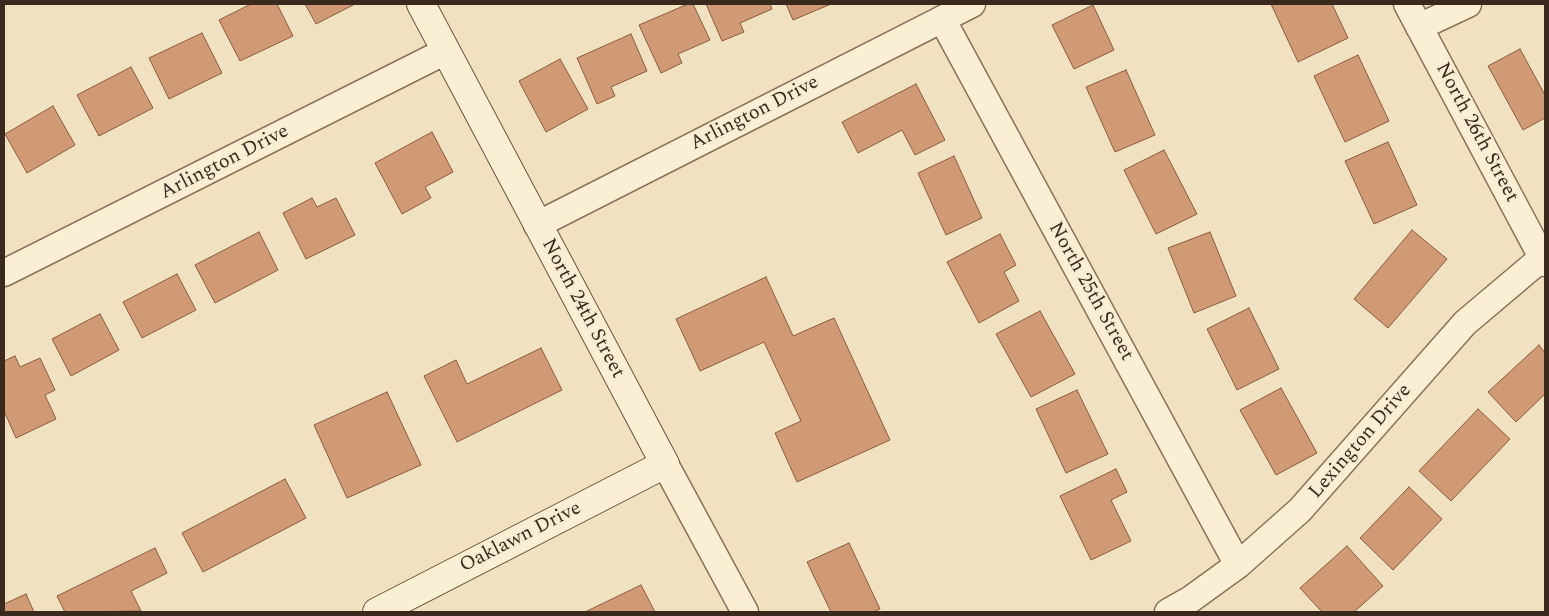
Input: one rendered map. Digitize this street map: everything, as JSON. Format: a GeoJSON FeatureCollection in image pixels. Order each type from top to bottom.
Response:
{"type":"FeatureCollection","features":[{"type":"Feature","properties":{"kind":"street","name":"North 24th Street"},"geometry":{"type":"LineString","coordinates":[[421,4],[537,225],[745,612]]}},
{"type":"Feature","properties":{"kind":"street","name":"Arlington Drive"},"geometry":{"type":"LineString","coordinates":[[537,225],[972,4]]}},
{"type":"Feature","properties":{"kind":"street","name":"North 26th Street"},"geometry":{"type":"LineString","coordinates":[[1407,4],[1544,261]]}},
{"type":"Feature","properties":{"kind":"street"},"geometry":{"type":"LineString","coordinates":[[1420,27],[1468,4]]}},
{"type":"Feature","properties":{"kind":"street","name":"North 25th Street"},"geometry":{"type":"LineString","coordinates":[[942,19],[1238,565]]}},
{"type":"Feature","properties":{"kind":"street","name":"Arlington Drive"},"geometry":{"type":"LineString","coordinates":[[4,273],[446,51]]}},
{"type":"Feature","properties":{"kind":"street","name":"Lexington Drive"},"geometry":{"type":"LineString","coordinates":[[1168,612],[1191,599],[1238,565],[1300,510],[1465,323],[1544,261]]}},
{"type":"Feature","properties":{"kind":"street","name":"Oaklawn Drive"},"geometry":{"type":"LineString","coordinates":[[377,612],[665,464]]}},
{"type":"Feature","properties":{"kind":"building"},"geometry":{"type":"Polygon","coordinates":[[[251,4],[277,4],[293,36],[240,61],[219,20],[251,4]]]}},
{"type":"Feature","properties":{"kind":"building"},"geometry":{"type":"Polygon","coordinates":[[[305,4],[355,4],[316,24],[305,4]]]}},
{"type":"Feature","properties":{"kind":"building"},"geometry":{"type":"Polygon","coordinates":[[[688,4],[693,4],[710,40],[678,54],[682,63],[661,73],[639,25],[688,4]]]}},
{"type":"Feature","properties":{"kind":"building"},"geometry":{"type":"Polygon","coordinates":[[[706,4],[770,4],[772,9],[740,23],[744,32],[722,41],[706,4]]]}},
{"type":"Feature","properties":{"kind":"building"},"geometry":{"type":"Polygon","coordinates":[[[786,4],[831,4],[793,20],[786,4]]]}},
{"type":"Feature","properties":{"kind":"building"},"geometry":{"type":"Polygon","coordinates":[[[1271,4],[1332,4],[1348,38],[1298,62],[1271,4]]]}},
{"type":"Feature","properties":{"kind":"building"},"geometry":{"type":"Polygon","coordinates":[[[1093,5],[1114,50],[1074,69],[1052,25],[1093,5]]]}},
{"type":"Feature","properties":{"kind":"building"},"geometry":{"type":"Polygon","coordinates":[[[202,33],[222,73],[169,99],[149,58],[202,33]]]}},
{"type":"Feature","properties":{"kind":"building"},"geometry":{"type":"Polygon","coordinates":[[[631,34],[647,71],[611,87],[615,96],[597,104],[577,58],[631,34]]]}},
{"type":"Feature","properties":{"kind":"building"},"geometry":{"type":"Polygon","coordinates":[[[1520,49],[1545,95],[1545,118],[1523,130],[1488,66],[1520,49]]]}},
{"type":"Feature","properties":{"kind":"building"},"geometry":{"type":"Polygon","coordinates":[[[1358,55],[1389,121],[1345,142],[1314,76],[1358,55]]]}},
{"type":"Feature","properties":{"kind":"building"},"geometry":{"type":"Polygon","coordinates":[[[560,59],[588,109],[546,132],[519,81],[560,59]]]}},
{"type":"Feature","properties":{"kind":"building"},"geometry":{"type":"Polygon","coordinates":[[[131,67],[153,108],[99,136],[77,95],[131,67]]]}},
{"type":"Feature","properties":{"kind":"building"},"geometry":{"type":"Polygon","coordinates":[[[1126,70],[1155,135],[1115,152],[1086,87],[1126,70]]]}},
{"type":"Feature","properties":{"kind":"building"},"geometry":{"type":"Polygon","coordinates":[[[916,84],[945,140],[915,155],[902,130],[858,153],[842,122],[916,84]]]}},
{"type":"Feature","properties":{"kind":"building"},"geometry":{"type":"Polygon","coordinates":[[[53,106],[75,145],[27,173],[5,134],[53,106]]]}},
{"type":"Feature","properties":{"kind":"building"},"geometry":{"type":"Polygon","coordinates":[[[432,132],[453,172],[425,187],[431,198],[402,214],[375,163],[432,132]]]}},
{"type":"Feature","properties":{"kind":"building"},"geometry":{"type":"Polygon","coordinates":[[[1388,142],[1417,205],[1374,224],[1345,161],[1388,142]]]}},
{"type":"Feature","properties":{"kind":"building"},"geometry":{"type":"Polygon","coordinates":[[[1164,150],[1197,214],[1156,234],[1124,170],[1164,150]]]}},
{"type":"Feature","properties":{"kind":"building"},"geometry":{"type":"Polygon","coordinates":[[[954,156],[982,218],[946,235],[918,173],[954,156]]]}},
{"type":"Feature","properties":{"kind":"building"},"geometry":{"type":"Polygon","coordinates":[[[312,198],[317,207],[336,198],[355,235],[306,259],[283,213],[312,198]]]}},
{"type":"Feature","properties":{"kind":"building"},"geometry":{"type":"Polygon","coordinates":[[[1412,230],[1447,259],[1388,328],[1354,299],[1412,230]]]}},
{"type":"Feature","properties":{"kind":"building"},"geometry":{"type":"Polygon","coordinates":[[[259,232],[278,270],[215,303],[195,265],[259,232]]]}},
{"type":"Feature","properties":{"kind":"building"},"geometry":{"type":"Polygon","coordinates":[[[1210,232],[1236,296],[1194,313],[1168,248],[1210,232]]]}},
{"type":"Feature","properties":{"kind":"building"},"geometry":{"type":"Polygon","coordinates":[[[1000,234],[1016,265],[1004,272],[1019,301],[979,323],[947,262],[1000,234]]]}},
{"type":"Feature","properties":{"kind":"building"},"geometry":{"type":"Polygon","coordinates":[[[177,274],[196,310],[142,338],[123,302],[177,274]]]}},
{"type":"Feature","properties":{"kind":"building"},"geometry":{"type":"Polygon","coordinates":[[[766,277],[793,336],[834,318],[890,440],[797,482],[775,433],[801,421],[764,342],[700,371],[676,319],[766,277]]]}},
{"type":"Feature","properties":{"kind":"building"},"geometry":{"type":"Polygon","coordinates":[[[1249,308],[1279,369],[1237,390],[1207,329],[1249,308]]]}},
{"type":"Feature","properties":{"kind":"building"},"geometry":{"type":"Polygon","coordinates":[[[1040,311],[1075,374],[1031,397],[996,334],[1040,311]]]}},
{"type":"Feature","properties":{"kind":"building"},"geometry":{"type":"Polygon","coordinates":[[[100,314],[119,350],[71,376],[52,339],[100,314]]]}},
{"type":"Feature","properties":{"kind":"building"},"geometry":{"type":"Polygon","coordinates":[[[1539,345],[1545,353],[1545,394],[1516,422],[1488,392],[1539,345]]]}},
{"type":"Feature","properties":{"kind":"building"},"geometry":{"type":"Polygon","coordinates":[[[541,348],[562,390],[457,442],[424,376],[456,360],[467,384],[541,348]]]}},
{"type":"Feature","properties":{"kind":"building"},"geometry":{"type":"Polygon","coordinates":[[[15,356],[20,367],[40,358],[55,390],[45,395],[56,419],[16,438],[4,411],[4,361],[15,356]]]}},
{"type":"Feature","properties":{"kind":"building"},"geometry":{"type":"Polygon","coordinates":[[[1281,388],[1317,453],[1276,475],[1240,410],[1281,388]]]}},
{"type":"Feature","properties":{"kind":"building"},"geometry":{"type":"Polygon","coordinates":[[[1077,390],[1108,454],[1066,473],[1036,409],[1077,390]]]}},
{"type":"Feature","properties":{"kind":"building"},"geometry":{"type":"Polygon","coordinates":[[[387,392],[421,465],[347,498],[314,425],[387,392]]]}},
{"type":"Feature","properties":{"kind":"building"},"geometry":{"type":"Polygon","coordinates":[[[1478,409],[1510,439],[1451,501],[1419,471],[1478,409]]]}},
{"type":"Feature","properties":{"kind":"building"},"geometry":{"type":"Polygon","coordinates":[[[1116,469],[1127,492],[1111,500],[1131,541],[1091,560],[1060,496],[1116,469]]]}},
{"type":"Feature","properties":{"kind":"building"},"geometry":{"type":"Polygon","coordinates":[[[285,479],[306,518],[203,572],[182,533],[285,479]]]}},
{"type":"Feature","properties":{"kind":"building"},"geometry":{"type":"Polygon","coordinates":[[[1409,487],[1442,519],[1393,570],[1360,538],[1409,487]]]}},
{"type":"Feature","properties":{"kind":"building"},"geometry":{"type":"Polygon","coordinates":[[[849,543],[880,609],[873,612],[831,612],[807,562],[849,543]]]}},
{"type":"Feature","properties":{"kind":"building"},"geometry":{"type":"Polygon","coordinates":[[[1347,546],[1383,586],[1354,612],[1322,612],[1300,588],[1347,546]]]}},
{"type":"Feature","properties":{"kind":"building"},"geometry":{"type":"Polygon","coordinates":[[[155,548],[167,573],[131,591],[141,611],[65,612],[57,596],[155,548]]]}},
{"type":"Feature","properties":{"kind":"building"},"geometry":{"type":"Polygon","coordinates":[[[641,585],[655,612],[585,612],[641,585]]]}},
{"type":"Feature","properties":{"kind":"building"},"geometry":{"type":"Polygon","coordinates":[[[26,594],[34,612],[4,612],[4,604],[26,594]]]}}]}
